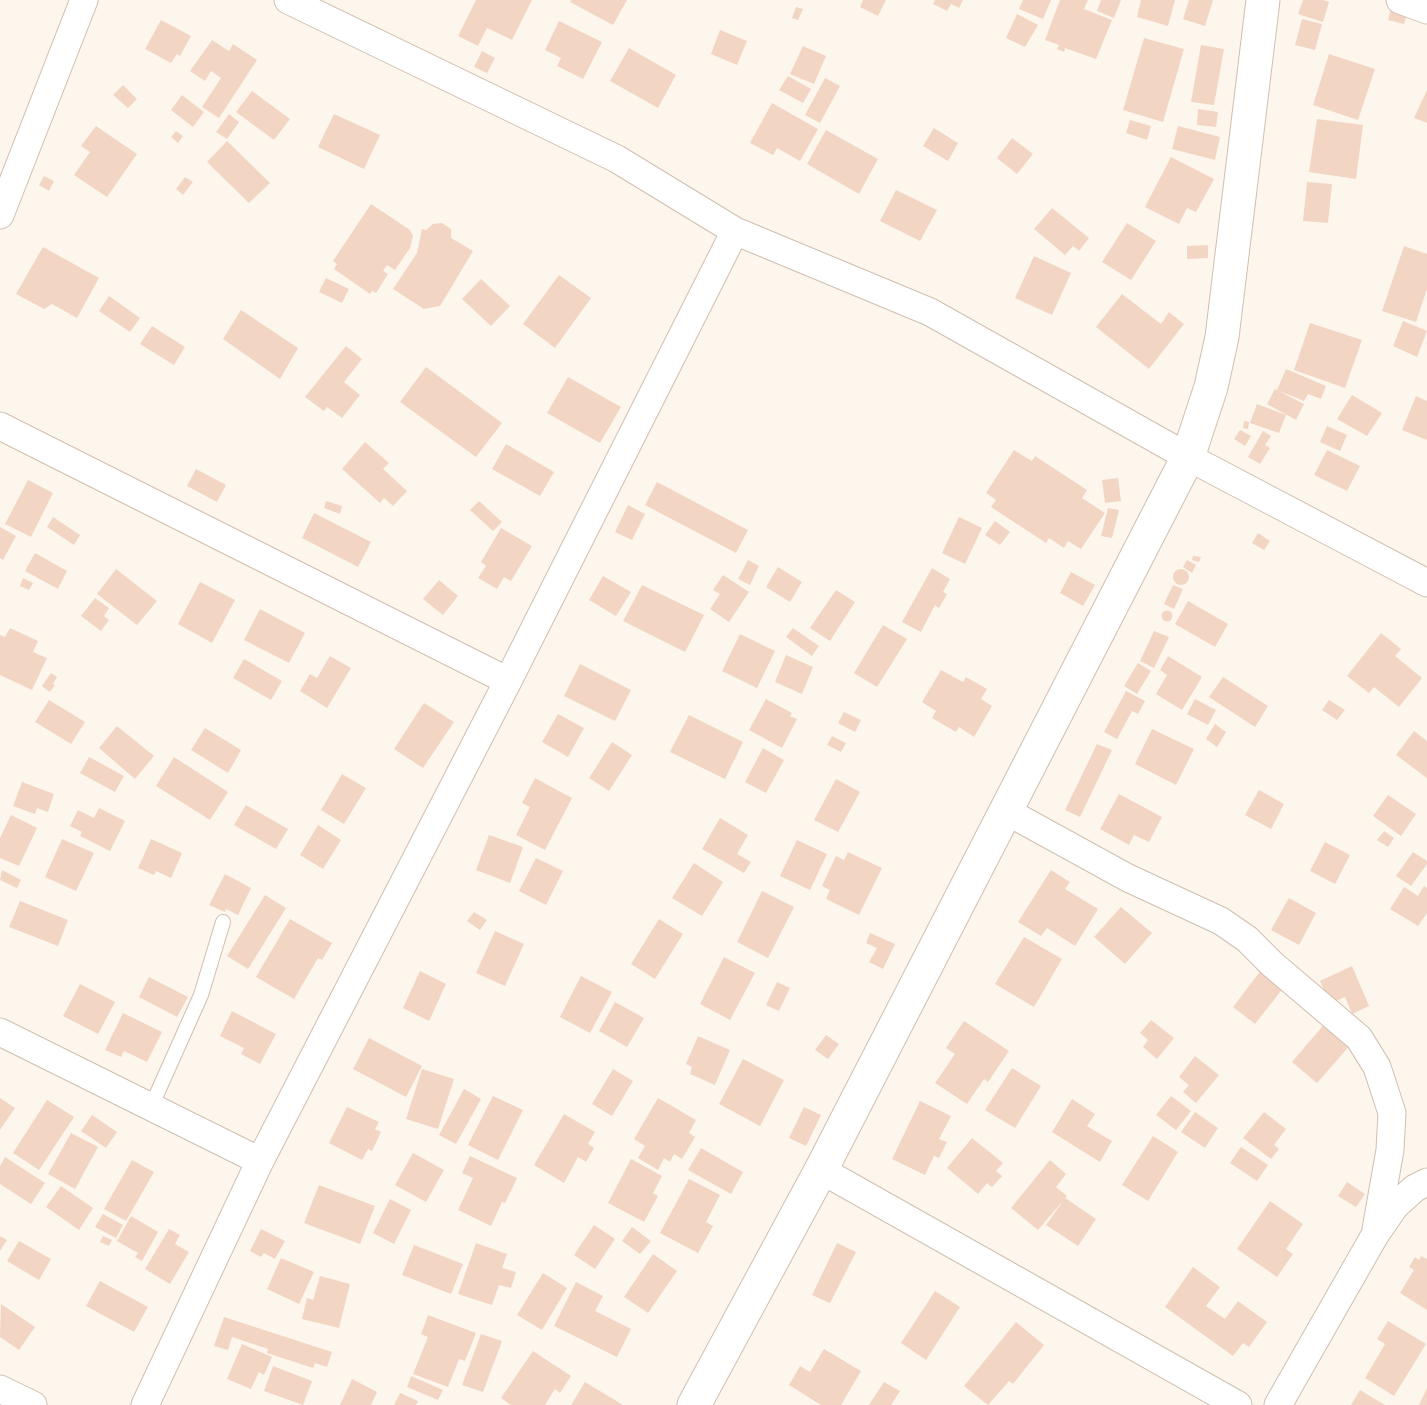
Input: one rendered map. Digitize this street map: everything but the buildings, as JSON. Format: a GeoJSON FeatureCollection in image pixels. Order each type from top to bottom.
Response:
{"type":"FeatureCollection","features":[{"type":"Feature","properties":{"kind":"street"},"geometry":{"type":"LineString","coordinates":[[0,215],[84,0]]}},
{"type":"Feature","properties":{"kind":"street"},"geometry":{"type":"LineString","coordinates":[[288,0],[617,159],[735,231],[930,312],[1188,456],[1427,584]]}},
{"type":"Feature","properties":{"kind":"street"},"geometry":{"type":"LineString","coordinates":[[694,1405],[821,1170],[1188,456],[1211,387],[1222,337],[1263,0]]}},
{"type":"Feature","properties":{"kind":"street"},"geometry":{"type":"LineString","coordinates":[[1401,0],[1427,10]]}},
{"type":"Feature","properties":{"kind":"street"},"geometry":{"type":"LineString","coordinates":[[145,1405],[260,1161],[508,681],[735,231]]}},
{"type":"Feature","properties":{"kind":"street"},"geometry":{"type":"LineString","coordinates":[[0,426],[508,681]]}},
{"type":"Feature","properties":{"kind":"street"},"geometry":{"type":"LineString","coordinates":[[1005,811],[1128,878],[1221,921],[1246,939],[1359,1038],[1377,1067],[1392,1113],[1390,1150],[1375,1235]]}},
{"type":"Feature","properties":{"kind":"street"},"geometry":{"type":"LineString","coordinates":[[0,1032],[260,1161]]}},
{"type":"Feature","properties":{"kind":"street"},"geometry":{"type":"LineString","coordinates":[[821,1170],[1238,1405]]}},
{"type":"Feature","properties":{"kind":"street"},"geometry":{"type":"LineString","coordinates":[[1278,1405],[1375,1235],[1395,1206],[1415,1188],[1427,1182]]}},
{"type":"Feature","properties":{"kind":"street"},"geometry":{"type":"LineString","coordinates":[[0,1389],[33,1405]]}},
{"type":"Feature","properties":{"kind":"lane"},"geometry":{"type":"LineString","coordinates":[[151,1107],[201,995],[223,922]]}}]}
